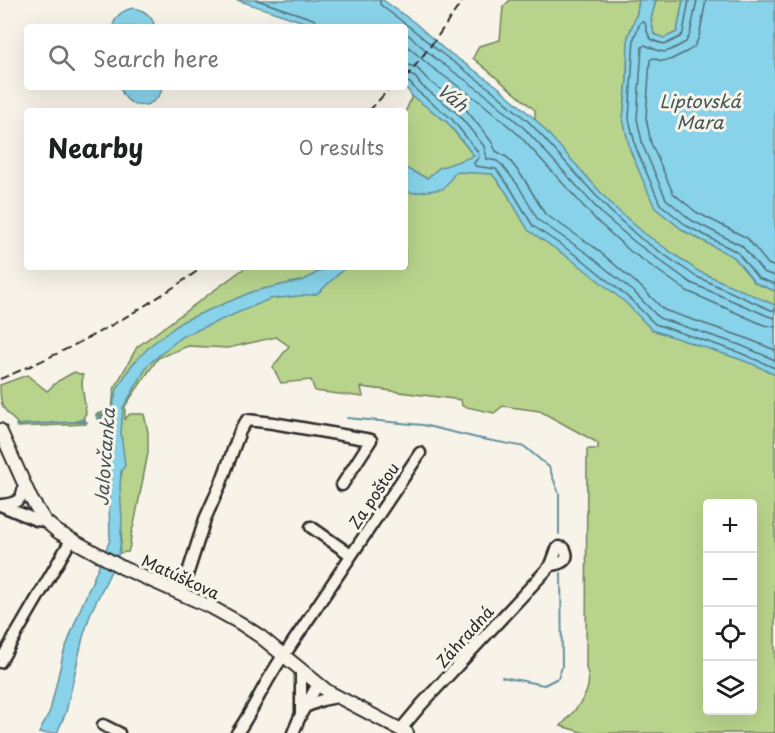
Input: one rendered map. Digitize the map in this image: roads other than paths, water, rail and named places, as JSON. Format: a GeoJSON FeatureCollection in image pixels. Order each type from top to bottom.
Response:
{"type":"FeatureCollection","features":[{"type":"Feature","properties":{"kind":"main road"},"geometry":{"type":"LineString","coordinates":[[0,430],[31,499],[45,521]]}},
{"type":"Feature","properties":{"kind":"main road","name":"Matúškova"},"geometry":{"type":"LineString","coordinates":[[45,521],[58,532],[99,555],[211,607],[240,623],[284,655],[318,684],[404,731]]}},
{"type":"Feature","properties":{"kind":"street"},"geometry":{"type":"LineString","coordinates":[[180,593],[205,519],[242,425],[247,420],[371,440],[342,485]]}},
{"type":"Feature","properties":{"kind":"street","name":"Za poštou"},"geometry":{"type":"LineString","coordinates":[[237,733],[284,655],[420,453]]}},
{"type":"Feature","properties":{"kind":"street","name":"Matúškova"},"geometry":{"type":"LineString","coordinates":[[0,505],[19,500],[23,494],[24,484]]}},
{"type":"Feature","properties":{"kind":"street","name":"Matúškova"},"geometry":{"type":"LineString","coordinates":[[0,505],[36,520],[45,521]]}},
{"type":"Feature","properties":{"kind":"street","name":"Za poštou"},"geometry":{"type":"LineString","coordinates":[[310,527],[351,555]]}},
{"type":"Feature","properties":{"kind":"street"},"geometry":{"type":"LineString","coordinates":[[0,662],[71,540]]}},
{"type":"Feature","properties":{"kind":"street","name":"Záhradná"},"geometry":{"type":"LineString","coordinates":[[404,731],[421,705],[550,565]]}},
{"type":"Feature","properties":{"kind":"street"},"geometry":{"type":"LineString","coordinates":[[302,671],[303,711]]}},
{"type":"Feature","properties":{"kind":"street"},"geometry":{"type":"LineString","coordinates":[[293,733],[318,684]]}},
{"type":"Feature","properties":{"kind":"street"},"geometry":{"type":"LineString","coordinates":[[303,711],[322,700],[337,696]]}},
{"type":"Feature","properties":{"kind":"street"},"geometry":{"type":"LineString","coordinates":[[103,724],[119,733]]}},
{"type":"Feature","properties":{"kind":"water","name":"Váh"},"geometry":{"type":"Polygon","coordinates":[[[237,0],[383,0],[415,23],[444,49],[497,86],[535,119],[613,206],[644,233],[698,271],[775,305],[775,375],[736,358],[652,330],[626,303],[579,265],[528,230],[506,192],[492,174],[456,172],[443,189],[408,192],[408,169],[427,178],[439,168],[474,156],[447,122],[412,96],[408,90],[408,24],[310,24],[237,0]]]}},
{"type":"Feature","properties":{"kind":"water","name":"Liptovská Mara"},"geometry":{"type":"Polygon","coordinates":[[[639,0],[656,0],[651,19],[654,34],[664,38],[677,32],[683,0],[775,0],[775,291],[755,283],[734,257],[684,231],[655,208],[630,150],[623,119],[628,37],[639,0]]]}},
{"type":"Feature","properties":{"kind":"water"},"geometry":{"type":"Polygon","coordinates":[[[134,8],[148,14],[154,24],[114,24],[120,14],[134,8]]]}},
{"type":"Feature","properties":{"kind":"water"},"geometry":{"type":"Polygon","coordinates":[[[122,90],[162,90],[154,101],[142,105],[129,101],[122,90]]]}},
{"type":"Feature","properties":{"kind":"water"},"geometry":{"type":"Polygon","coordinates":[[[322,270],[343,270],[317,294],[270,299],[181,337],[148,365],[123,408],[121,433],[125,465],[121,472],[122,519],[117,559],[91,612],[66,712],[57,733],[39,733],[50,711],[63,655],[110,540],[111,473],[108,466],[117,389],[131,366],[151,345],[183,321],[254,291],[304,280],[322,270]]]}},
{"type":"Feature","properties":{"kind":"waterway","name":"Jalovčanka"},"geometry":{"type":"LineString","coordinates":[[96,416],[114,412]]}},
{"type":"Feature","properties":{"kind":"waterway","name":"Jalovčanka"},"geometry":{"type":"LineString","coordinates":[[97,419],[105,415]]}},
{"type":"Feature","properties":{"kind":"waterway"},"geometry":{"type":"LineString","coordinates":[[347,418],[423,425],[525,447],[549,467],[559,494],[559,534]]}},
{"type":"Feature","properties":{"kind":"waterway"},"geometry":{"type":"LineString","coordinates":[[16,425],[74,422],[85,419]]}},
{"type":"Feature","properties":{"kind":"waterway","name":"Jalovčanka"},"geometry":{"type":"LineString","coordinates":[[77,422],[87,422]]}},
{"type":"Feature","properties":{"kind":"waterway"},"geometry":{"type":"LineString","coordinates":[[502,677],[544,685],[558,678],[562,667],[561,573]]}},
{"type":"Feature","properties":{"kind":"railway"},"geometry":{"type":"LineString","coordinates":[[408,75],[463,0]]}},
{"type":"Feature","properties":{"kind":"railway"},"geometry":{"type":"LineString","coordinates":[[372,108],[388,90]]}},
{"type":"Feature","properties":{"kind":"railway"},"geometry":{"type":"LineString","coordinates":[[0,379],[53,356],[104,329],[198,270]]}}]}
